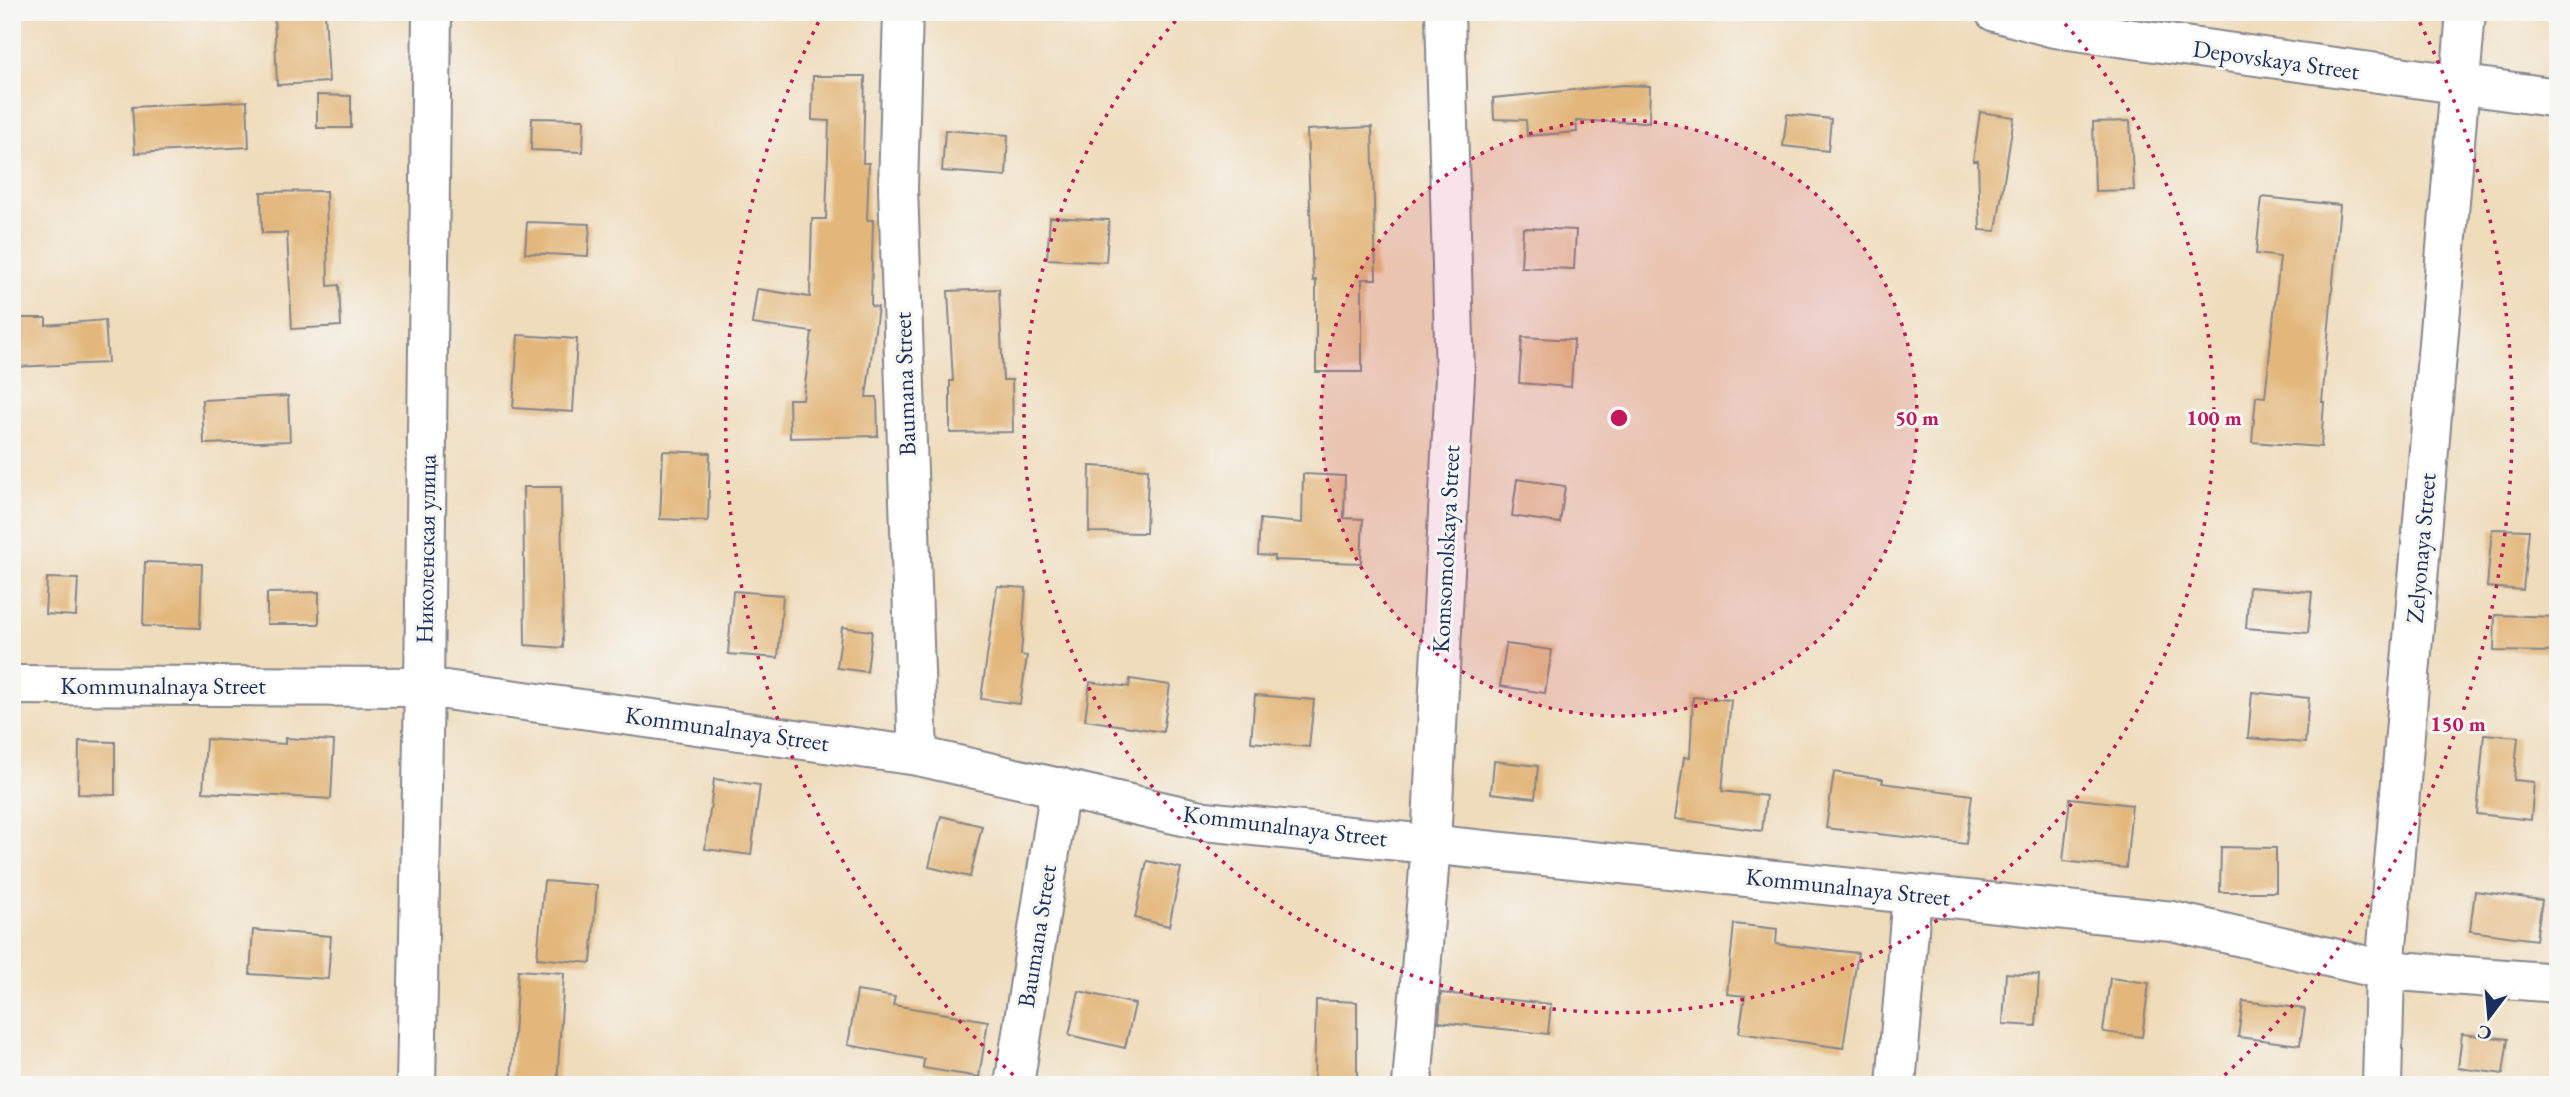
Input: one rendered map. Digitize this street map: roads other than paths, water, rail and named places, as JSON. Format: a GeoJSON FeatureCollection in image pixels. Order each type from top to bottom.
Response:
{"type":"FeatureCollection","features":[{"type":"Feature","properties":{"kind":"street","name":"Николенская улица"},"geometry":{"type":"LineString","coordinates":[[416,1085],[432,12]]}},
{"type":"Feature","properties":{"kind":"street","name":"Baumana Street"},"geometry":{"type":"LineString","coordinates":[[903,12],[898,188],[918,756]]}},
{"type":"Feature","properties":{"kind":"street","name":"Komsomolskaya Street"},"geometry":{"type":"LineString","coordinates":[[1412,1085],[1431,843],[1455,377],[1445,12]]}},
{"type":"Feature","properties":{"kind":"street","name":"Depovskaya Street"},"geometry":{"type":"LineString","coordinates":[[1996,12],[2054,28],[2558,98]]}},
{"type":"Feature","properties":{"kind":"street","name":"Zelyonaya Street"},"geometry":{"type":"LineString","coordinates":[[2382,1085],[2385,970],[2466,12]]}},
{"type":"Feature","properties":{"kind":"street","name":"Kommunalnaya Street"},"geometry":{"type":"LineString","coordinates":[[12,685],[424,687],[918,756],[1205,821],[2172,921],[2385,970],[2558,983]]}},
{"type":"Feature","properties":{"kind":"street","name":"Baumana Street"},"geometry":{"type":"LineString","coordinates":[[1013,1085],[1060,787]]}},
{"type":"Feature","properties":{"kind":"street"},"geometry":{"type":"LineString","coordinates":[[1896,1085],[1912,894]]}}]}
